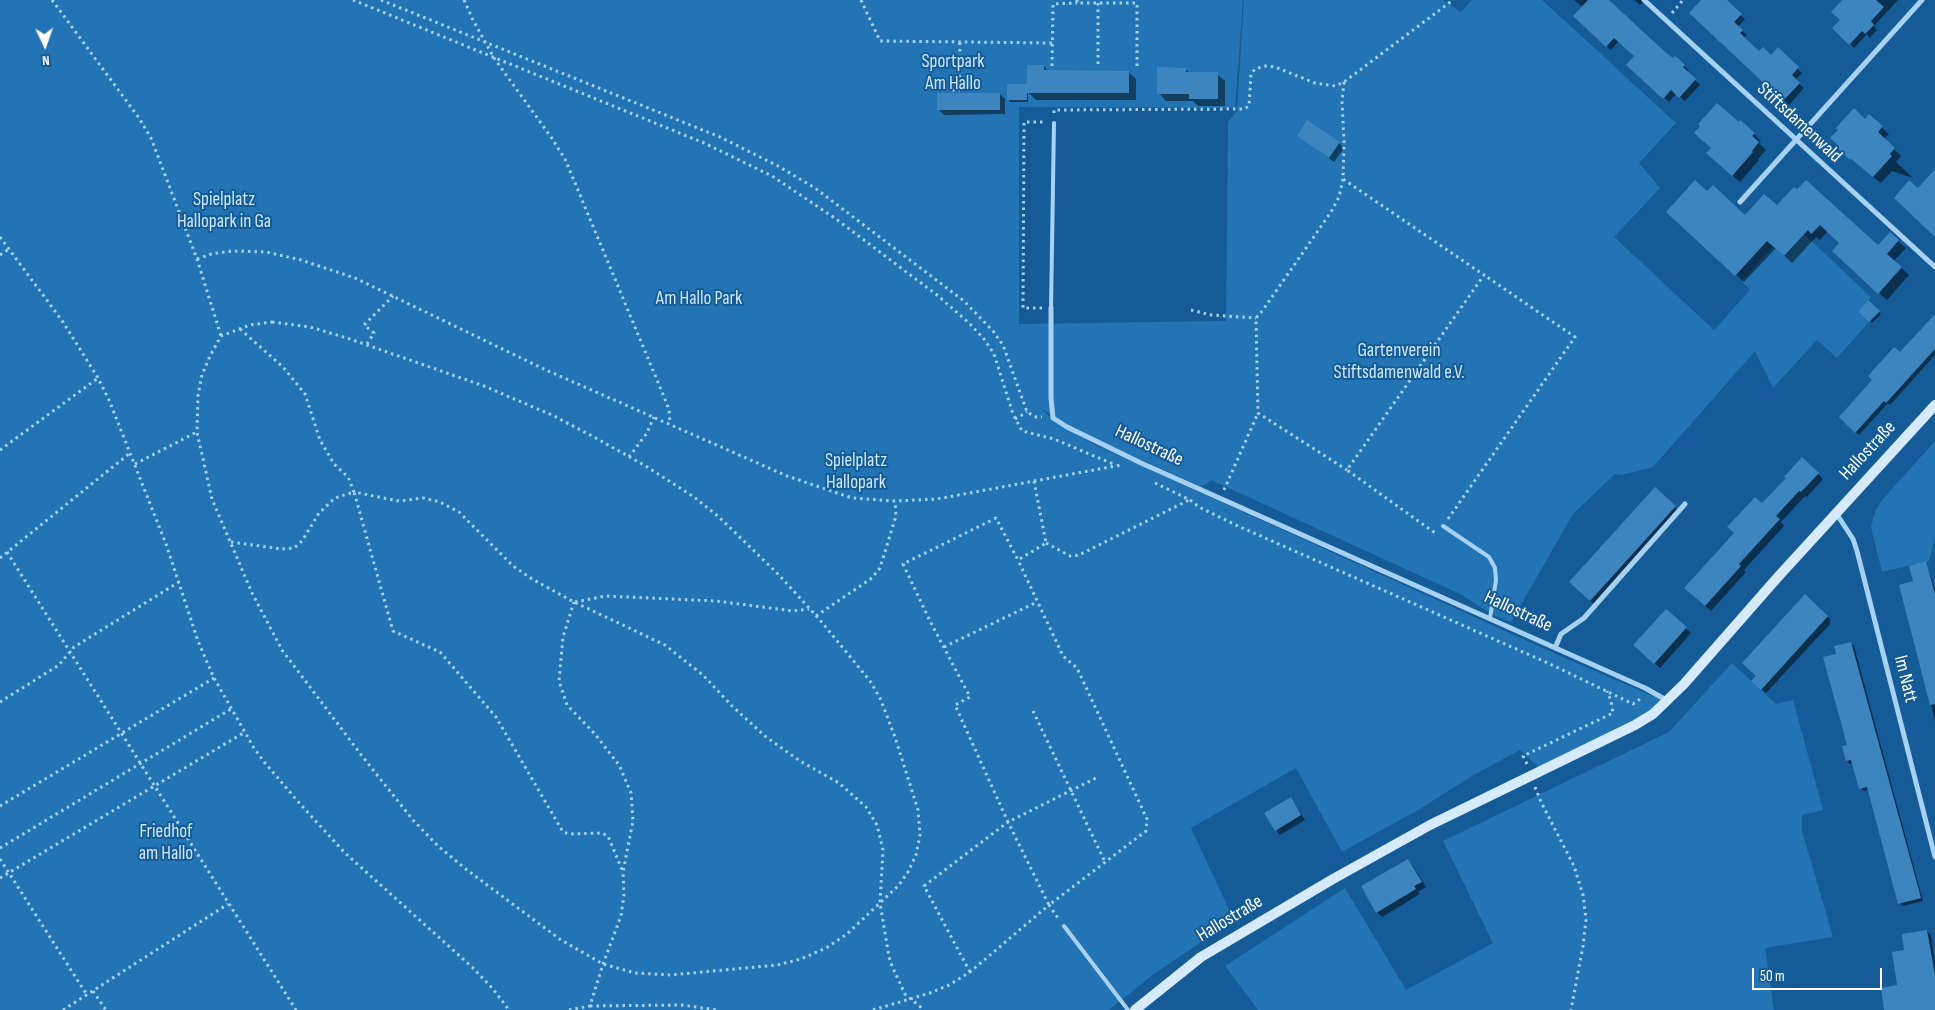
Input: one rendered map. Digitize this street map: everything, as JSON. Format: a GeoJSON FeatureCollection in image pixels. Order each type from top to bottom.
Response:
{"type":"FeatureCollection","features":[{"type":"Feature","properties":{"kind":"main road","name":"Hallostraße"},"geometry":{"type":"LineString","coordinates":[[1136,1010],[1201,957],[1414,834],[1531,775],[1635,726],[1653,714],[1668,701],[1835,512],[1935,405]]}},
{"type":"Feature","properties":{"kind":"street","name":"Stiftsdamenwald"},"geometry":{"type":"LineString","coordinates":[[1644,0],[1935,267]]}},
{"type":"Feature","properties":{"kind":"street"},"geometry":{"type":"LineString","coordinates":[[1740,202],[1922,0]]}},
{"type":"Feature","properties":{"kind":"street"},"geometry":{"type":"LineString","coordinates":[[1052,308],[1051,398],[1053,418]]}},
{"type":"Feature","properties":{"kind":"street","name":"Hallostraße"},"geometry":{"type":"LineString","coordinates":[[1053,418],[1067,428],[1141,463],[1652,691],[1668,701]]}},
{"type":"Feature","properties":{"kind":"street","name":"Hallostraße"},"geometry":{"type":"LineString","coordinates":[[1555,648],[1561,634],[1584,618],[1685,504]]}},
{"type":"Feature","properties":{"kind":"street","name":"Im Natt"},"geometry":{"type":"LineString","coordinates":[[1835,512],[1853,539],[1857,550],[1933,843],[1935,857]]}},
{"type":"Feature","properties":{"kind":"lane"},"geometry":{"type":"LineString","coordinates":[[1052,308],[1054,123]]}},
{"type":"Feature","properties":{"kind":"lane"},"geometry":{"type":"LineString","coordinates":[[1443,526],[1489,557],[1495,568],[1496,580],[1490,618]]}},
{"type":"Feature","properties":{"kind":"lane"},"geometry":{"type":"LineString","coordinates":[[1064,926],[1128,1010]]}},
{"type":"Feature","properties":{"kind":"path"},"geometry":{"type":"LineString","coordinates":[[52,0],[139,118],[151,138],[197,259],[221,336]]}},
{"type":"Feature","properties":{"kind":"path"},"geometry":{"type":"LineString","coordinates":[[197,259],[211,254],[232,251],[266,252],[301,260],[355,278],[546,370],[809,485],[852,498],[896,501],[938,499],[1118,466],[1054,439],[1026,433],[1019,427],[994,354],[984,339],[969,323],[910,274],[808,198],[772,176],[711,146],[353,0]]}},
{"type":"Feature","properties":{"kind":"path"},"geometry":{"type":"LineString","coordinates":[[381,0],[720,137],[778,166],[815,188],[964,301],[993,331],[1003,345],[1027,412],[1036,417],[1053,418]]}},
{"type":"Feature","properties":{"kind":"path"},"geometry":{"type":"LineString","coordinates":[[464,0],[494,58],[551,136],[565,160],[662,392],[668,409],[670,423]]}},
{"type":"Feature","properties":{"kind":"path"},"geometry":{"type":"LineString","coordinates":[[860,0],[880,41],[1052,43]]}},
{"type":"Feature","properties":{"kind":"path"},"geometry":{"type":"LineString","coordinates":[[1052,308],[1023,308],[1024,122],[1054,123],[1054,110],[1244,109],[1249,106],[1251,74],[1255,69],[1265,66],[1275,67],[1326,86],[1336,86],[1344,82],[1453,0]]}},
{"type":"Feature","properties":{"kind":"path"},"geometry":{"type":"LineString","coordinates":[[1666,19],[1683,0]]}},
{"type":"Feature","properties":{"kind":"path"},"geometry":{"type":"LineString","coordinates":[[1052,66],[1053,4],[1119,2],[1137,3],[1137,66]]}},
{"type":"Feature","properties":{"kind":"path"},"geometry":{"type":"LineString","coordinates":[[1098,3],[1098,66]]}},
{"type":"Feature","properties":{"kind":"path"},"geometry":{"type":"LineString","coordinates":[[952,90],[959,90],[960,42]]}},
{"type":"Feature","properties":{"kind":"path"},"geometry":{"type":"LineString","coordinates":[[1220,498],[1258,413],[1256,318],[1331,212],[1339,196],[1343,179],[1342,101],[1344,82]]}},
{"type":"Feature","properties":{"kind":"path"},"geometry":{"type":"LineString","coordinates":[[1258,413],[1347,470],[1438,534],[1575,337],[1343,179]]}},
{"type":"Feature","properties":{"kind":"path"},"geometry":{"type":"LineString","coordinates":[[0,237],[63,322],[98,378],[135,464],[166,544],[198,641],[214,678],[265,764],[345,853],[472,967],[493,989],[509,1010]]}},
{"type":"Feature","properties":{"kind":"path"},"geometry":{"type":"LineString","coordinates":[[0,255],[9,249]]}},
{"type":"Feature","properties":{"kind":"path"},"geometry":{"type":"LineString","coordinates":[[1347,470],[1484,275]]}},
{"type":"Feature","properties":{"kind":"path"},"geometry":{"type":"LineString","coordinates":[[367,344],[374,333],[364,325],[393,296]]}},
{"type":"Feature","properties":{"kind":"path"},"geometry":{"type":"LineString","coordinates":[[1191,310],[1211,315],[1256,318]]}},
{"type":"Feature","properties":{"kind":"path"},"geometry":{"type":"LineString","coordinates":[[260,323],[284,323],[310,327],[367,344],[484,386],[554,416],[629,456],[694,497],[719,517],[778,574],[816,616],[870,681],[880,698],[895,737],[918,810],[920,834],[916,855],[904,878],[847,934],[826,948],[800,959],[777,965],[671,975],[635,973],[603,964],[561,940],[438,846],[413,820],[329,714],[282,650],[252,593],[212,499],[197,432],[198,395],[202,375],[221,336],[240,328],[260,323]]}},
{"type":"Feature","properties":{"kind":"path"},"geometry":{"type":"LineString","coordinates":[[240,328],[283,367],[305,394],[323,446],[334,464],[348,477],[354,492],[393,631],[440,652],[496,717],[563,832],[569,834],[602,833],[608,836],[623,872]]}},
{"type":"Feature","properties":{"kind":"path"},"geometry":{"type":"LineString","coordinates":[[0,450],[98,378]]}},
{"type":"Feature","properties":{"kind":"path"},"geometry":{"type":"LineString","coordinates":[[1016,419],[1027,412]]}},
{"type":"Feature","properties":{"kind":"path"},"geometry":{"type":"LineString","coordinates":[[629,456],[647,433],[654,417]]}},
{"type":"Feature","properties":{"kind":"path"},"geometry":{"type":"LineString","coordinates":[[135,464],[197,432]]}},
{"type":"Feature","properties":{"kind":"path"},"geometry":{"type":"LineString","coordinates":[[0,558],[130,453]]}},
{"type":"Feature","properties":{"kind":"path"},"geometry":{"type":"LineString","coordinates":[[1034,481],[1046,543]]}},
{"type":"Feature","properties":{"kind":"path"},"geometry":{"type":"LineString","coordinates":[[230,542],[282,549],[294,548],[302,540],[319,513],[335,498],[354,492],[399,501],[423,498],[440,502],[459,512],[513,566],[532,579],[574,602],[665,645],[704,676],[732,706],[766,737],[800,761],[838,783],[866,807],[877,825],[883,850],[880,903],[892,966],[905,994],[924,1010]]}},
{"type":"Feature","properties":{"kind":"path"},"geometry":{"type":"LineString","coordinates":[[1046,543],[1070,556],[1079,555],[1190,500],[1199,507],[1238,526],[1548,663],[1632,704],[1652,691]]}},
{"type":"Feature","properties":{"kind":"path"},"geometry":{"type":"LineString","coordinates":[[816,616],[872,578],[880,568],[896,516],[896,501]]}},
{"type":"Feature","properties":{"kind":"path"},"geometry":{"type":"LineString","coordinates":[[873,1010],[930,994],[970,972],[1049,905],[1146,831],[1147,819],[1077,668],[1063,656],[996,518],[902,564],[970,697],[955,705],[1008,822],[1049,905],[1064,926]]}},
{"type":"Feature","properties":{"kind":"path"},"geometry":{"type":"LineString","coordinates":[[1018,560],[1046,543]]}},
{"type":"Feature","properties":{"kind":"path"},"geometry":{"type":"LineString","coordinates":[[7,552],[296,1010]]}},
{"type":"Feature","properties":{"kind":"path"},"geometry":{"type":"LineString","coordinates":[[0,702],[58,665],[74,647],[179,582]]}},
{"type":"Feature","properties":{"kind":"path"},"geometry":{"type":"LineString","coordinates":[[574,602],[606,596],[716,600],[793,612],[809,609]]}},
{"type":"Feature","properties":{"kind":"path"},"geometry":{"type":"LineString","coordinates":[[574,602],[563,636],[559,681],[567,705],[595,734],[619,765],[631,792],[633,821],[623,872],[624,895],[621,916],[590,1006]]}},
{"type":"Feature","properties":{"kind":"path"},"geometry":{"type":"LineString","coordinates":[[944,647],[1037,602]]}},
{"type":"Feature","properties":{"kind":"path"},"geometry":{"type":"LineString","coordinates":[[0,806],[214,678]]}},
{"type":"Feature","properties":{"kind":"path"},"geometry":{"type":"LineString","coordinates":[[1571,1010],[1586,920],[1583,895],[1574,866],[1541,802],[1523,756],[1613,713],[1612,701],[1607,691]]}},
{"type":"Feature","properties":{"kind":"path"},"geometry":{"type":"LineString","coordinates":[[0,848],[232,709]]}},
{"type":"Feature","properties":{"kind":"path"},"geometry":{"type":"LineString","coordinates":[[1034,711],[1105,862]]}},
{"type":"Feature","properties":{"kind":"path"},"geometry":{"type":"LineString","coordinates":[[0,878],[245,732]]}},
{"type":"Feature","properties":{"kind":"path"},"geometry":{"type":"LineString","coordinates":[[970,972],[924,886],[1008,822],[1098,777]]}},
{"type":"Feature","properties":{"kind":"path"},"geometry":{"type":"LineString","coordinates":[[0,858],[87,995]]}},
{"type":"Feature","properties":{"kind":"path"},"geometry":{"type":"LineString","coordinates":[[63,1010],[228,904]]}},
{"type":"Feature","properties":{"kind":"path"},"geometry":{"type":"LineString","coordinates":[[94,991],[106,1010]]}},
{"type":"Feature","properties":{"kind":"path"},"geometry":{"type":"LineString","coordinates":[[569,1010],[590,1006],[682,1005],[718,1010]]}},
{"type":"Feature","properties":{"kind":"green space"},"geometry":{"type":"Polygon","coordinates":[[[0,0],[1243,0],[1235,108],[1019,107],[1019,324],[1226,321],[1228,122],[1237,111],[1244,0],[1443,0],[1461,12],[1472,0],[1542,0],[1676,123],[1639,163],[1660,188],[1614,237],[1714,330],[1750,290],[1742,281],[1774,246],[1784,256],[1804,234],[1871,297],[1858,312],[1869,322],[1837,358],[1817,340],[1773,388],[1755,351],[1653,467],[1622,475],[1615,474],[1573,514],[1511,622],[1493,615],[1460,594],[1211,480],[1202,487],[1068,427],[1041,408],[1053,420],[1091,443],[1558,655],[1662,700],[1645,715],[1538,767],[1520,750],[1342,852],[1296,768],[1191,828],[1234,920],[1154,974],[1109,1010],[0,1010],[0,0]]]}},
{"type":"Feature","properties":{"kind":"green space"},"geometry":{"type":"Polygon","coordinates":[[[1935,441],[1935,538],[1929,561],[1882,572],[1871,527],[1876,509],[1935,441]]]}},
{"type":"Feature","properties":{"kind":"green space"},"geometry":{"type":"Polygon","coordinates":[[[1732,663],[1776,704],[1793,700],[1823,810],[1802,815],[1802,831],[1833,937],[1765,948],[1774,1010],[1258,1010],[1225,966],[1345,888],[1406,990],[1493,943],[1443,841],[1669,732],[1732,663]]]}},
{"type":"Feature","properties":{"kind":"building"},"geometry":{"type":"Polygon","coordinates":[[[1588,0],[1609,0],[1665,52],[1673,58],[1675,56],[1680,60],[1685,65],[1683,67],[1696,79],[1679,98],[1671,90],[1663,99],[1626,65],[1634,56],[1614,38],[1606,47],[1573,16],[1588,0]]]}},
{"type":"Feature","properties":{"kind":"building"},"geometry":{"type":"Polygon","coordinates":[[[1701,0],[1727,0],[1742,14],[1734,22],[1743,30],[1740,33],[1759,51],[1763,47],[1771,55],[1778,47],[1799,67],[1792,75],[1800,83],[1783,101],[1689,13],[1701,0]]]}},
{"type":"Feature","properties":{"kind":"building"},"geometry":{"type":"Polygon","coordinates":[[[1842,0],[1876,0],[1884,7],[1871,21],[1874,25],[1865,34],[1862,31],[1849,45],[1832,28],[1840,20],[1831,12],[1842,0]]]}},
{"type":"Feature","properties":{"kind":"building"},"geometry":{"type":"Polygon","coordinates":[[[1027,65],[1044,65],[1044,70],[1129,71],[1129,93],[1027,93],[1027,65]]]}},
{"type":"Feature","properties":{"kind":"building"},"geometry":{"type":"Polygon","coordinates":[[[1157,67],[1186,68],[1186,72],[1218,72],[1218,99],[1189,99],[1189,94],[1157,94],[1157,67]]]}},
{"type":"Feature","properties":{"kind":"building"},"geometry":{"type":"Polygon","coordinates":[[[1007,84],[1027,84],[1027,100],[1007,100],[1007,84]]]}},
{"type":"Feature","properties":{"kind":"building"},"geometry":{"type":"Polygon","coordinates":[[[937,93],[1000,93],[1000,110],[937,110],[937,93]]]}},
{"type":"Feature","properties":{"kind":"building"},"geometry":{"type":"Polygon","coordinates":[[[1717,103],[1755,133],[1752,136],[1759,142],[1753,152],[1732,176],[1706,153],[1711,148],[1694,133],[1700,126],[1698,124],[1717,103]]]}},
{"type":"Feature","properties":{"kind":"building"},"geometry":{"type":"Polygon","coordinates":[[[1854,108],[1865,119],[1869,114],[1883,126],[1878,132],[1895,148],[1890,154],[1892,156],[1873,177],[1850,160],[1836,147],[1838,145],[1830,138],[1838,130],[1836,128],[1854,108]]]}},
{"type":"Feature","properties":{"kind":"building"},"geometry":{"type":"Polygon","coordinates":[[[1307,120],[1340,142],[1329,158],[1297,136],[1307,120]]]}},
{"type":"Feature","properties":{"kind":"building"},"geometry":{"type":"Polygon","coordinates":[[[1935,169],[1935,237],[1894,198],[1909,180],[1918,188],[1935,169]]]}},
{"type":"Feature","properties":{"kind":"building"},"geometry":{"type":"Polygon","coordinates":[[[1695,180],[1707,191],[1713,185],[1745,215],[1764,194],[1777,205],[1794,187],[1797,189],[1806,180],[1878,245],[1890,232],[1899,240],[1887,254],[1902,267],[1878,294],[1832,251],[1839,243],[1820,225],[1811,234],[1808,230],[1784,256],[1767,241],[1735,276],[1666,212],[1695,180]]]}},
{"type":"Feature","properties":{"kind":"building"},"geometry":{"type":"Polygon","coordinates":[[[1868,300],[1880,311],[1869,322],[1858,312],[1868,300]]]}},
{"type":"Feature","properties":{"kind":"building"},"geometry":{"type":"Polygon","coordinates":[[[1935,314],[1935,349],[1886,403],[1884,401],[1855,433],[1839,417],[1872,380],[1868,376],[1894,347],[1900,352],[1935,314]]]}},
{"type":"Feature","properties":{"kind":"building"},"geometry":{"type":"Polygon","coordinates":[[[1802,457],[1819,473],[1776,516],[1780,519],[1739,564],[1741,566],[1705,606],[1684,588],[1734,533],[1727,527],[1755,497],[1762,503],[1786,478],[1784,477],[1802,457]]]}},
{"type":"Feature","properties":{"kind":"building"},"geometry":{"type":"Polygon","coordinates":[[[1655,487],[1676,506],[1590,601],[1569,582],[1655,487]]]}},
{"type":"Feature","properties":{"kind":"building"},"geometry":{"type":"Polygon","coordinates":[[[1926,561],[1935,594],[1935,704],[1930,705],[1899,585],[1913,581],[1909,566],[1926,561]]]}},
{"type":"Feature","properties":{"kind":"building"},"geometry":{"type":"Polygon","coordinates":[[[1805,594],[1828,616],[1761,690],[1751,681],[1756,676],[1742,663],[1805,594]]]}},
{"type":"Feature","properties":{"kind":"building"},"geometry":{"type":"Polygon","coordinates":[[[1666,609],[1687,627],[1654,664],[1633,645],[1666,609]]]}},
{"type":"Feature","properties":{"kind":"building"},"geometry":{"type":"Polygon","coordinates":[[[1851,642],[1921,898],[1898,904],[1867,787],[1859,789],[1851,760],[1846,761],[1842,746],[1847,745],[1823,657],[1836,654],[1834,646],[1851,642]]]}},
{"type":"Feature","properties":{"kind":"building"},"geometry":{"type":"Polygon","coordinates":[[[1291,797],[1301,815],[1275,831],[1264,813],[1291,797]]]}},
{"type":"Feature","properties":{"kind":"building"},"geometry":{"type":"Polygon","coordinates":[[[1408,859],[1422,882],[1414,886],[1416,889],[1376,913],[1361,886],[1408,859]]]}},
{"type":"Feature","properties":{"kind":"building"},"geometry":{"type":"Polygon","coordinates":[[[1927,930],[1935,975],[1935,1010],[1884,1010],[1881,988],[1897,985],[1892,952],[1904,950],[1902,934],[1927,930]]]}},
{"type":"Feature","properties":{"kind":"park label","name":"Sportpark Am Hallo"},"geometry":{"type":"Point","coordinates":[953,73]}},
{"type":"Feature","properties":{"kind":"park label","name":"Spielplatz Hallopark in Ga"},"geometry":{"type":"Point","coordinates":[224,211]}},
{"type":"Feature","properties":{"kind":"park label","name":"Am Hallo Park"},"geometry":{"type":"Point","coordinates":[699,299]}},
{"type":"Feature","properties":{"kind":"park label","name":"Gartenverein Stiftsdamenwald e.V."},"geometry":{"type":"Point","coordinates":[1399,362]}},
{"type":"Feature","properties":{"kind":"park label","name":"Spielplatz Hallopark"},"geometry":{"type":"Point","coordinates":[856,472]}},
{"type":"Feature","properties":{"kind":"park label","name":"Friedhof am Hallo"},"geometry":{"type":"Point","coordinates":[166,843]}}]}
